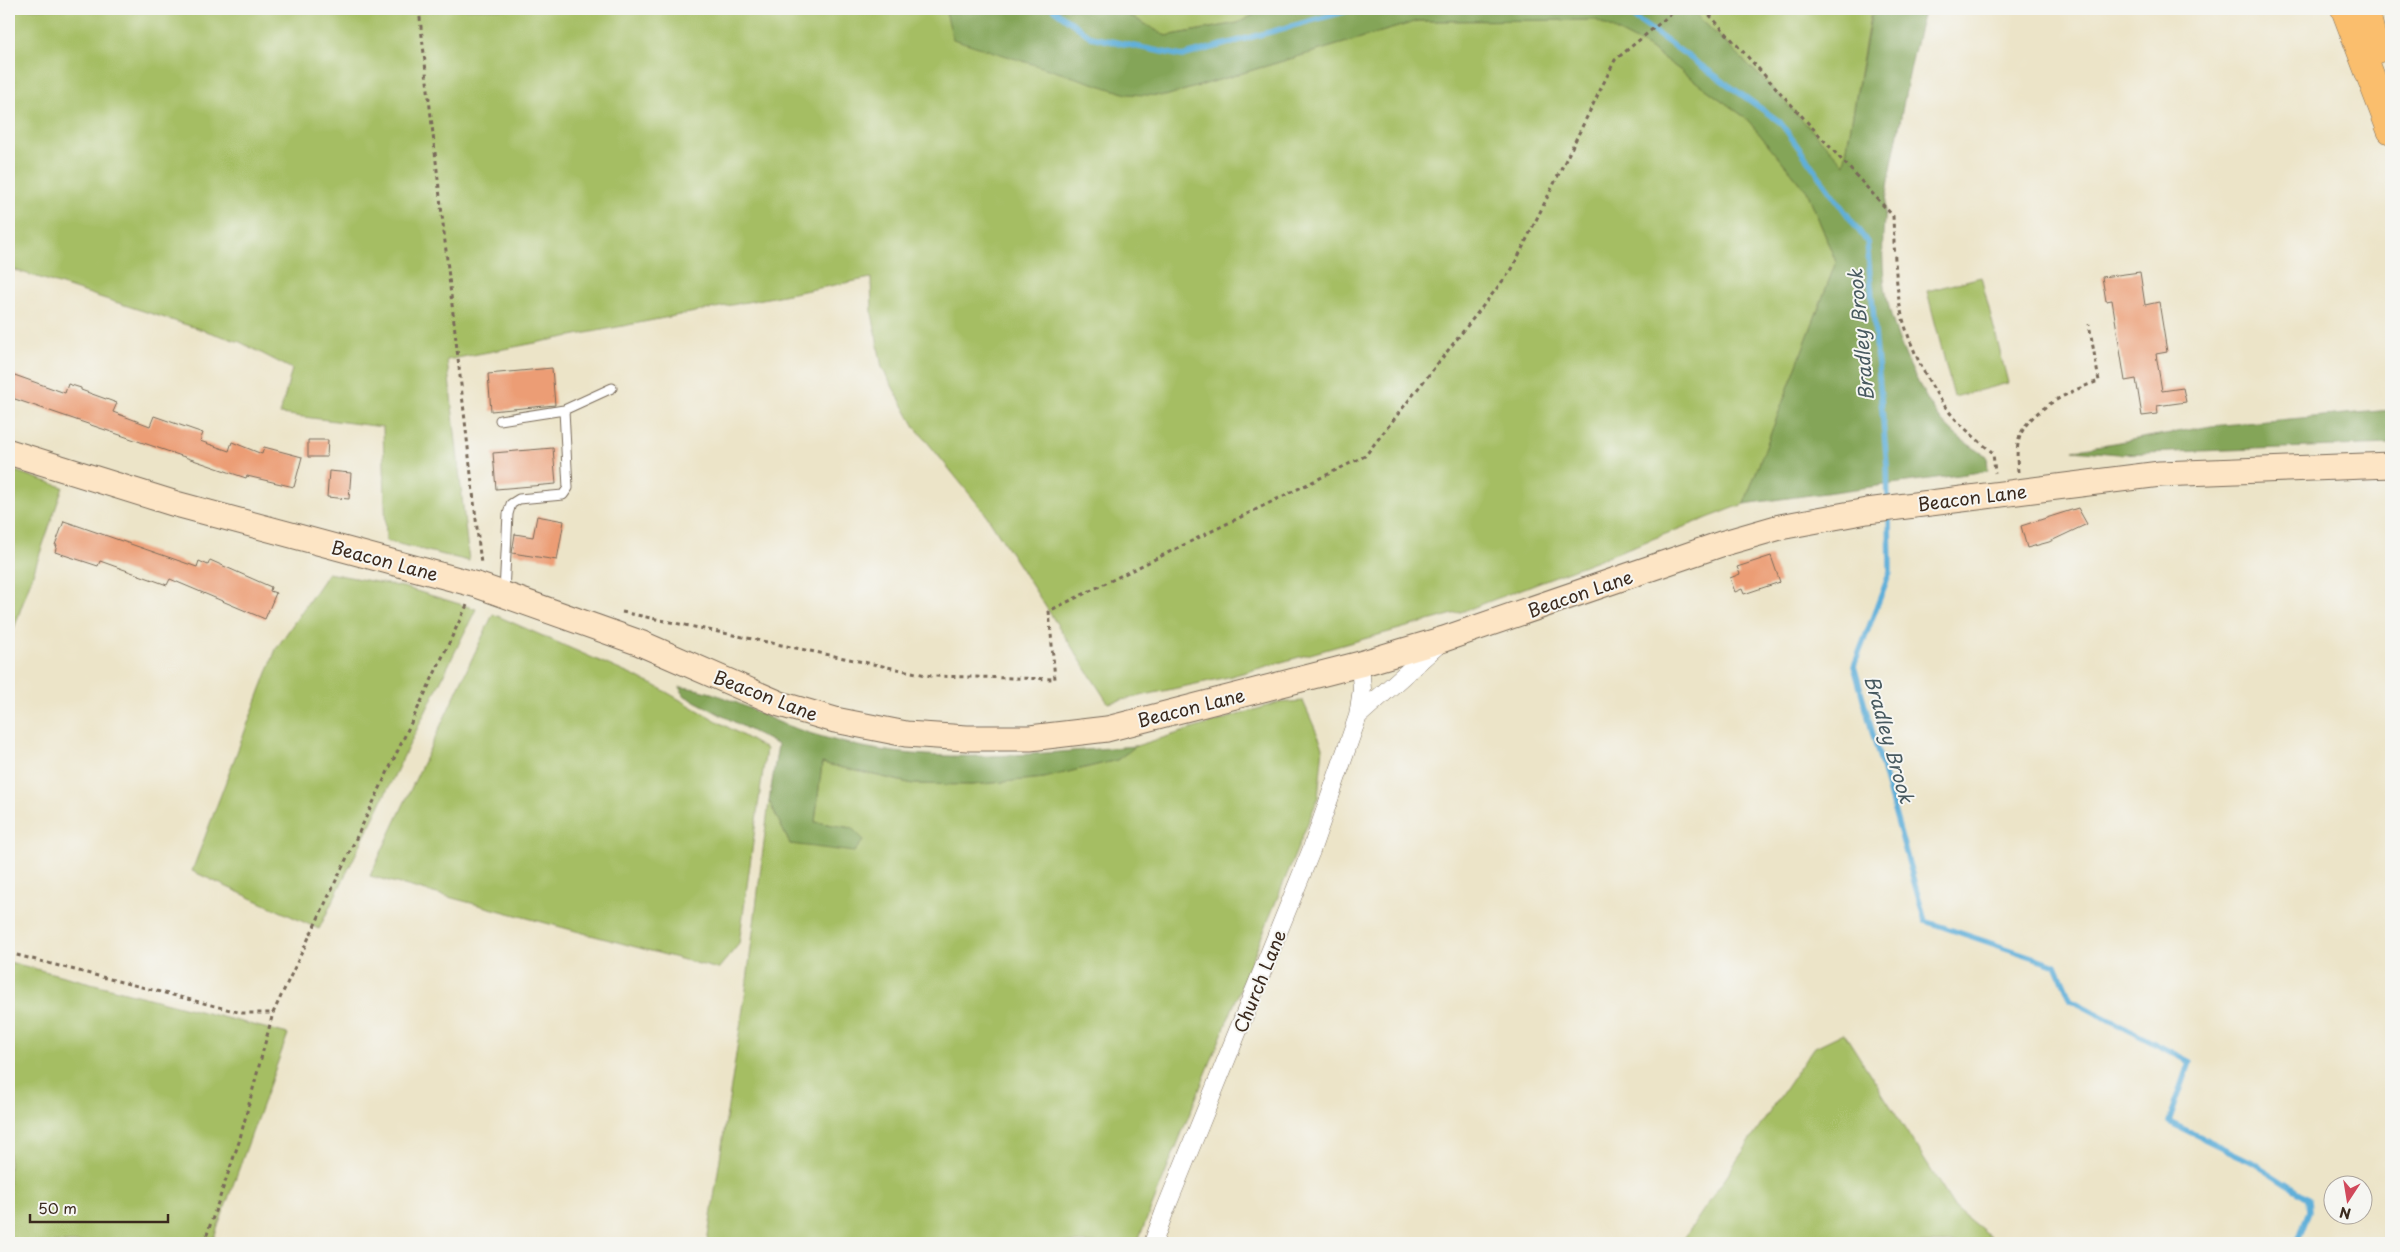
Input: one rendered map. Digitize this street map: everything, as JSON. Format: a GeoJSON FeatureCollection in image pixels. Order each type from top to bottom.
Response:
{"type":"FeatureCollection","features":[{"type":"Feature","properties":{"kind":"highway"},"geometry":{"type":"LineString","coordinates":[[2345,9],[2391,130]]}},
{"type":"Feature","properties":{"kind":"highway"},"geometry":{"type":"LineString","coordinates":[[2365,9],[2391,119]]}},
{"type":"Feature","properties":{"kind":"main road","name":"Beacon Lane"},"geometry":{"type":"LineString","coordinates":[[9,452],[176,504],[477,585],[640,643],[780,704],[835,720],[906,734],[967,738],[1030,738],[1107,729],[1360,664],[1444,639],[1721,544],[1780,527],[1915,504],[2160,474],[2391,465]]}},
{"type":"Feature","properties":{"kind":"street","name":"Church Lane"},"geometry":{"type":"LineString","coordinates":[[1358,716],[1444,639]]}},
{"type":"Feature","properties":{"kind":"street","name":"Church Lane"},"geometry":{"type":"LineString","coordinates":[[1153,1243],[1167,1204],[1312,851],[1358,716],[1362,689],[1360,664]]}},
{"type":"Feature","properties":{"kind":"lane"},"geometry":{"type":"LineString","coordinates":[[500,420],[564,410],[612,388]]}},
{"type":"Feature","properties":{"kind":"lane"},"geometry":{"type":"LineString","coordinates":[[504,594],[508,514],[511,504],[519,499],[564,495],[568,488],[564,410]]}},
{"type":"Feature","properties":{"kind":"path"},"geometry":{"type":"LineString","coordinates":[[204,1243],[240,1142],[273,1013],[477,585],[482,561],[419,9]]}},
{"type":"Feature","properties":{"kind":"path"},"geometry":{"type":"LineString","coordinates":[[619,611],[931,676],[1055,679],[1049,611],[1365,456],[1512,269],[1615,60],[1677,9]]}},
{"type":"Feature","properties":{"kind":"path"},"geometry":{"type":"LineString","coordinates":[[1704,9],[1894,216],[1895,262],[1899,302],[1912,344],[1933,389],[1952,416],[1993,453],[1996,480]]}},
{"type":"Feature","properties":{"kind":"path"},"geometry":{"type":"LineString","coordinates":[[2017,451],[2024,428],[2036,416],[2070,391],[2099,380],[2089,324]]}},
{"type":"Feature","properties":{"kind":"path"},"geometry":{"type":"LineString","coordinates":[[9,953],[242,1013],[273,1013]]}},
{"type":"Feature","properties":{"kind":"green space"},"geometry":{"type":"Polygon","coordinates":[[[9,9],[945,9],[954,39],[1165,96],[1418,21],[1596,20],[1648,47],[1746,118],[1807,191],[1836,262],[1744,504],[1464,611],[1228,677],[1108,703],[985,513],[915,427],[882,368],[872,313],[871,278],[447,360],[469,561],[386,541],[383,427],[280,414],[292,369],[240,342],[9,268],[9,9]]]}},
{"type":"Feature","properties":{"kind":"green space"},"geometry":{"type":"Polygon","coordinates":[[[945,9],[1118,9],[1166,36],[1238,23],[1265,9],[1690,9],[1766,82],[1844,164],[1871,16],[1879,9],[1925,9],[1907,83],[1887,191],[1883,234],[1884,277],[1889,308],[1895,328],[1922,391],[1936,413],[1952,431],[1987,456],[1988,471],[1744,504],[1836,262],[1807,191],[1746,118],[1648,47],[1596,20],[1418,21],[1165,96],[1127,94],[953,39],[945,9]]]}},
{"type":"Feature","properties":{"kind":"green space"},"geometry":{"type":"Polygon","coordinates":[[[1119,9],[1265,9],[1238,23],[1166,36],[1119,9]]]}},
{"type":"Feature","properties":{"kind":"green space"},"geometry":{"type":"Polygon","coordinates":[[[1690,9],[1879,9],[1870,16],[1844,165],[1766,82],[1690,9]]]}},
{"type":"Feature","properties":{"kind":"green space"},"geometry":{"type":"Polygon","coordinates":[[[1981,277],[2008,383],[1954,397],[1927,291],[1981,277]]]}},
{"type":"Feature","properties":{"kind":"green space"},"geometry":{"type":"Polygon","coordinates":[[[2391,410],[2391,444],[2118,454],[2073,450],[2211,426],[2391,410]]]}},
{"type":"Feature","properties":{"kind":"green space"},"geometry":{"type":"Polygon","coordinates":[[[9,469],[63,487],[9,643],[9,469]]]}},
{"type":"Feature","properties":{"kind":"green space"},"geometry":{"type":"Polygon","coordinates":[[[328,573],[403,587],[476,609],[319,929],[192,871],[276,649],[328,573]]]}},
{"type":"Feature","properties":{"kind":"green space"},"geometry":{"type":"Polygon","coordinates":[[[493,614],[654,685],[766,749],[739,944],[718,969],[370,876],[493,614]]]}},
{"type":"Feature","properties":{"kind":"green space"},"geometry":{"type":"Polygon","coordinates":[[[680,687],[720,696],[783,724],[804,731],[877,750],[951,756],[988,756],[1136,746],[1117,760],[1044,778],[972,785],[913,784],[822,763],[815,822],[852,828],[864,840],[854,852],[790,844],[769,801],[778,745],[683,695],[680,687]]]}},
{"type":"Feature","properties":{"kind":"green space"},"geometry":{"type":"Polygon","coordinates":[[[1303,701],[1323,747],[1318,798],[1137,1243],[707,1243],[746,989],[769,801],[790,844],[852,828],[815,822],[822,763],[913,784],[972,785],[1044,778],[1117,760],[1136,746],[1277,703],[1303,701]]]}},
{"type":"Feature","properties":{"kind":"green space"},"geometry":{"type":"Polygon","coordinates":[[[9,962],[288,1034],[212,1243],[9,1243],[9,962]]]}},
{"type":"Feature","properties":{"kind":"green space"},"geometry":{"type":"Polygon","coordinates":[[[1844,1033],[1955,1208],[1998,1243],[1681,1243],[1813,1048],[1844,1033]]]}},
{"type":"Feature","properties":{"kind":"building"},"geometry":{"type":"Polygon","coordinates":[[[2140,272],[2145,305],[2159,302],[2167,352],[2156,354],[2162,391],[2183,388],[2186,402],[2157,406],[2158,414],[2142,416],[2136,379],[2125,381],[2112,300],[2106,301],[2102,277],[2140,272]]]}},
{"type":"Feature","properties":{"kind":"building"},"geometry":{"type":"Polygon","coordinates":[[[552,368],[555,405],[491,411],[488,374],[552,368]]]}},
{"type":"Feature","properties":{"kind":"building"},"geometry":{"type":"Polygon","coordinates":[[[9,373],[65,393],[68,384],[81,388],[81,390],[117,403],[113,412],[150,426],[154,416],[203,433],[200,441],[229,451],[232,442],[262,454],[264,447],[302,457],[294,487],[247,476],[246,478],[9,397],[9,373]]]}},
{"type":"Feature","properties":{"kind":"building"},"geometry":{"type":"Polygon","coordinates":[[[308,440],[328,440],[327,457],[308,457],[308,440]]]}},
{"type":"Feature","properties":{"kind":"building"},"geometry":{"type":"Polygon","coordinates":[[[553,448],[556,484],[496,489],[493,453],[553,448]]]}},
{"type":"Feature","properties":{"kind":"building"},"geometry":{"type":"Polygon","coordinates":[[[329,471],[351,473],[349,499],[327,497],[329,471]]]}},
{"type":"Feature","properties":{"kind":"building"},"geometry":{"type":"Polygon","coordinates":[[[2078,508],[2087,524],[2049,542],[2027,548],[2021,526],[2078,508]]]}},
{"type":"Feature","properties":{"kind":"building"},"geometry":{"type":"Polygon","coordinates":[[[537,516],[564,521],[557,560],[512,553],[515,534],[533,537],[537,516]]]}},
{"type":"Feature","properties":{"kind":"building"},"geometry":{"type":"Polygon","coordinates":[[[64,521],[197,567],[199,561],[208,565],[210,560],[271,587],[270,591],[276,593],[265,619],[170,579],[167,585],[100,561],[98,566],[55,552],[57,545],[55,545],[64,521]]]}},
{"type":"Feature","properties":{"kind":"building"},"geometry":{"type":"Polygon","coordinates":[[[1771,556],[1780,582],[1744,594],[1742,589],[1735,592],[1730,578],[1740,574],[1737,567],[1771,556]]]}},
{"type":"Feature","properties":{"kind":"waterway","name":"Bradley Brook"},"geometry":{"type":"LineString","coordinates":[[1053,9],[1091,37],[1182,56],[1354,9]]}},
{"type":"Feature","properties":{"kind":"waterway","name":"Bradley Brook"},"geometry":{"type":"LineString","coordinates":[[1622,9],[1780,122],[1867,242],[1887,465],[1888,503]]}},
{"type":"Feature","properties":{"kind":"waterway","name":"Bradley Brook"},"geometry":{"type":"LineString","coordinates":[[1889,514],[1890,572],[1854,666],[1925,921],[2056,965],[2071,1000],[2190,1062],[2169,1122],[2252,1162],[2308,1198],[2309,1212],[2297,1243]]}}]}
